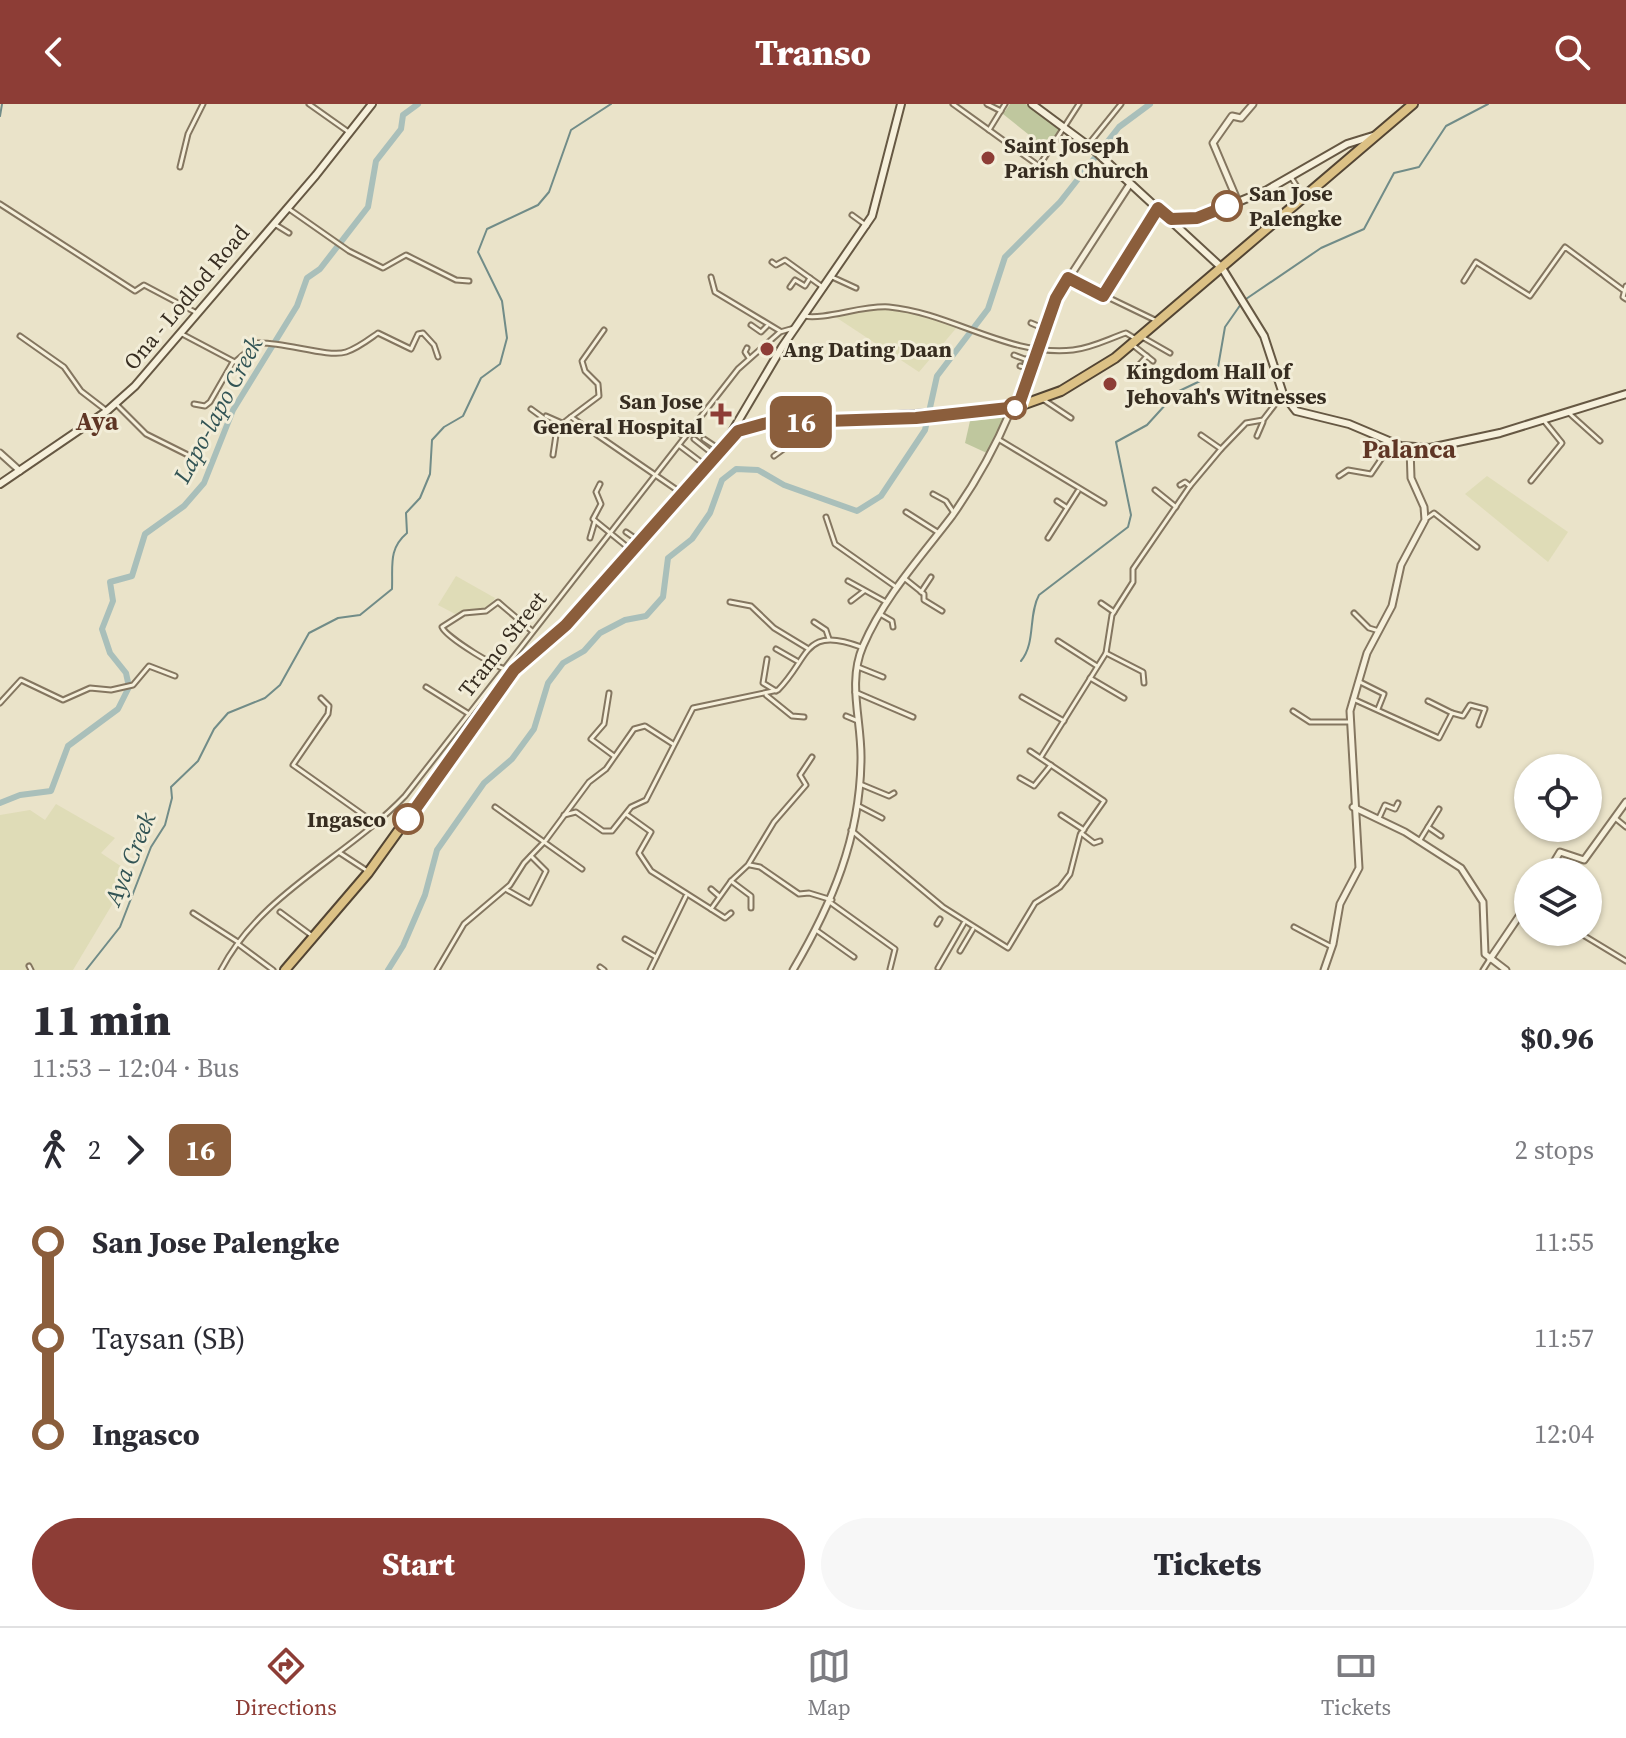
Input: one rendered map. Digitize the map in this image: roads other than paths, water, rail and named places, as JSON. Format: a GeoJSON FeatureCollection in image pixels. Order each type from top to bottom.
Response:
{"type":"FeatureCollection","features":[{"type":"Feature","properties":{"kind":"highway"},"geometry":{"type":"LineString","coordinates":[[285,970],[369,872],[514,670],[566,625],[729,439],[746,427],[942,416],[1015,408],[1042,399],[1086,377],[1137,340],[1413,104]]}},
{"type":"Feature","properties":{"kind":"main road","name":"Ona - Lodlod Road"},"geometry":{"type":"LineString","coordinates":[[0,484],[116,404],[287,208],[372,104]]}},
{"type":"Feature","properties":{"kind":"main road"},"geometry":{"type":"LineString","coordinates":[[729,439],[796,328],[875,212],[901,104]]}},
{"type":"Feature","properties":{"kind":"main road"},"geometry":{"type":"LineString","coordinates":[[1036,105],[1091,147],[1222,268],[1247,305],[1270,349],[1283,394],[1296,411],[1349,424],[1410,448],[1463,443],[1626,394]]}},
{"type":"Feature","properties":{"kind":"main road"},"geometry":{"type":"LineString","coordinates":[[1171,219],[1197,218],[1238,202],[1291,177],[1347,144],[1376,135]]}},
{"type":"Feature","properties":{"kind":"street"},"geometry":{"type":"LineString","coordinates":[[180,167],[188,134],[203,104]]}},
{"type":"Feature","properties":{"kind":"street"},"geometry":{"type":"LineString","coordinates":[[309,104],[350,133]]}},
{"type":"Feature","properties":{"kind":"street"},"geometry":{"type":"LineString","coordinates":[[953,104],[1039,166],[1079,104]]}},
{"type":"Feature","properties":{"kind":"street"},"geometry":{"type":"LineString","coordinates":[[987,104],[1001,111]]}},
{"type":"Feature","properties":{"kind":"street"},"geometry":{"type":"LineString","coordinates":[[989,130],[1005,104]]}},
{"type":"Feature","properties":{"kind":"street"},"geometry":{"type":"LineString","coordinates":[[1091,147],[1121,104]]}},
{"type":"Feature","properties":{"kind":"street"},"geometry":{"type":"LineString","coordinates":[[1238,202],[1213,143],[1232,116],[1241,118],[1253,104]]}},
{"type":"Feature","properties":{"kind":"street"},"geometry":{"type":"LineString","coordinates":[[1291,177],[1303,196]]}},
{"type":"Feature","properties":{"kind":"street"},"geometry":{"type":"LineString","coordinates":[[793,970],[832,902],[857,805],[860,784],[855,692],[862,647],[886,602],[954,513],[998,439],[1035,363],[1056,298],[1130,184]]}},
{"type":"Feature","properties":{"kind":"street"},"geometry":{"type":"LineString","coordinates":[[0,204],[135,291],[144,285],[195,312]]}},
{"type":"Feature","properties":{"kind":"street"},"geometry":{"type":"LineString","coordinates":[[287,208],[345,248],[383,268],[406,255],[456,280],[469,281]]}},
{"type":"Feature","properties":{"kind":"street"},"geometry":{"type":"LineString","coordinates":[[1103,296],[1158,208]]}},
{"type":"Feature","properties":{"kind":"street"},"geometry":{"type":"LineString","coordinates":[[852,215],[867,226]]}},
{"type":"Feature","properties":{"kind":"street"},"geometry":{"type":"LineString","coordinates":[[273,222],[289,233]]}},
{"type":"Feature","properties":{"kind":"street"},"geometry":{"type":"LineString","coordinates":[[1464,281],[1476,262],[1530,296],[1565,247],[1624,288],[1626,299]]}},
{"type":"Feature","properties":{"kind":"street"},"geometry":{"type":"LineString","coordinates":[[772,262],[776,265],[785,260],[824,289]]}},
{"type":"Feature","properties":{"kind":"street"},"geometry":{"type":"LineString","coordinates":[[711,277],[715,292],[780,332]]}},
{"type":"Feature","properties":{"kind":"street"},"geometry":{"type":"LineString","coordinates":[[832,277],[856,288]]}},
{"type":"Feature","properties":{"kind":"street"},"geometry":{"type":"LineString","coordinates":[[790,287],[795,280],[805,286],[810,278]]}},
{"type":"Feature","properties":{"kind":"street"},"geometry":{"type":"LineString","coordinates":[[1068,278],[1158,321]]}},
{"type":"Feature","properties":{"kind":"street"},"geometry":{"type":"LineString","coordinates":[[804,316],[886,307],[915,310],[1040,349],[1080,349],[1126,333],[1170,353]]}},
{"type":"Feature","properties":{"kind":"street"},"geometry":{"type":"LineString","coordinates":[[1031,323],[1045,329]]}},
{"type":"Feature","properties":{"kind":"street"},"geometry":{"type":"LineString","coordinates":[[751,325],[761,332],[767,326]]}},
{"type":"Feature","properties":{"kind":"street","name":"Tramo Street"},"geometry":{"type":"LineString","coordinates":[[221,970],[237,943],[289,888],[340,853],[385,817],[405,796],[749,358],[780,332],[796,328]]}},
{"type":"Feature","properties":{"kind":"street"},"geometry":{"type":"LineString","coordinates":[[553,455],[557,428],[599,396],[598,384],[585,371],[582,361],[604,330]]}},
{"type":"Feature","properties":{"kind":"street"},"geometry":{"type":"LineString","coordinates":[[194,404],[205,406],[210,402],[233,362],[252,345],[270,342],[336,354],[369,342],[378,333],[411,349],[420,332],[434,345],[438,357]]}},
{"type":"Feature","properties":{"kind":"street"},"geometry":{"type":"LineString","coordinates":[[178,333],[233,362]]}},
{"type":"Feature","properties":{"kind":"street"},"geometry":{"type":"LineString","coordinates":[[20,336],[64,367],[76,386],[107,411]]}},
{"type":"Feature","properties":{"kind":"street"},"geometry":{"type":"LineString","coordinates":[[1137,340],[1153,361]]}},
{"type":"Feature","properties":{"kind":"street"},"geometry":{"type":"LineString","coordinates":[[747,348],[745,352],[749,358]]}},
{"type":"Feature","properties":{"kind":"street"},"geometry":{"type":"LineString","coordinates":[[1014,355],[1035,363]]}},
{"type":"Feature","properties":{"kind":"street"},"geometry":{"type":"LineString","coordinates":[[1139,365],[1147,356]]}},
{"type":"Feature","properties":{"kind":"street"},"geometry":{"type":"LineString","coordinates":[[1020,366],[1024,367],[1026,359]]}},
{"type":"Feature","properties":{"kind":"street"},"geometry":{"type":"LineString","coordinates":[[1257,436],[1263,427],[1263,420],[1283,394]]}},
{"type":"Feature","properties":{"kind":"street"},"geometry":{"type":"LineString","coordinates":[[1042,399],[1071,418]]}},
{"type":"Feature","properties":{"kind":"street"},"geometry":{"type":"LineString","coordinates":[[116,404],[146,434],[188,455]]}},
{"type":"Feature","properties":{"kind":"street"},"geometry":{"type":"LineString","coordinates":[[531,409],[557,428]]}},
{"type":"Feature","properties":{"kind":"street"},"geometry":{"type":"LineString","coordinates":[[1568,412],[1600,441]]}},
{"type":"Feature","properties":{"kind":"street"},"geometry":{"type":"LineString","coordinates":[[546,416],[562,423]]}},
{"type":"Feature","properties":{"kind":"street"},"geometry":{"type":"LineString","coordinates":[[571,417],[680,492]]}},
{"type":"Feature","properties":{"kind":"street"},"geometry":{"type":"LineString","coordinates":[[1041,758],[1088,677],[1106,653],[1114,612],[1133,582],[1130,573],[1190,486],[1221,449],[1246,423],[1263,420]]}},
{"type":"Feature","properties":{"kind":"street"},"geometry":{"type":"LineString","coordinates":[[1531,481],[1562,443],[1543,420]]}},
{"type":"Feature","properties":{"kind":"street"},"geometry":{"type":"LineString","coordinates":[[780,423],[805,442],[804,447]]}},
{"type":"Feature","properties":{"kind":"street"},"geometry":{"type":"LineString","coordinates":[[673,429],[685,437]]}},
{"type":"Feature","properties":{"kind":"street"},"geometry":{"type":"LineString","coordinates":[[774,456],[785,448],[792,431]]}},
{"type":"Feature","properties":{"kind":"street"},"geometry":{"type":"LineString","coordinates":[[1201,435],[1221,449]]}},
{"type":"Feature","properties":{"kind":"street"},"geometry":{"type":"LineString","coordinates":[[694,439],[717,452]]}},
{"type":"Feature","properties":{"kind":"street"},"geometry":{"type":"LineString","coordinates":[[704,439],[717,452]]}},
{"type":"Feature","properties":{"kind":"street"},"geometry":{"type":"LineString","coordinates":[[998,439],[1104,503]]}},
{"type":"Feature","properties":{"kind":"street"},"geometry":{"type":"LineString","coordinates":[[1339,476],[1348,470],[1371,474],[1392,443]]}},
{"type":"Feature","properties":{"kind":"street"},"geometry":{"type":"LineString","coordinates":[[678,445],[705,465]]}},
{"type":"Feature","properties":{"kind":"street"},"geometry":{"type":"LineString","coordinates":[[1410,448],[1411,478],[1424,507],[1425,520]]}},
{"type":"Feature","properties":{"kind":"street"},"geometry":{"type":"LineString","coordinates":[[0,453],[20,471]]}},
{"type":"Feature","properties":{"kind":"street"},"geometry":{"type":"LineString","coordinates":[[1180,485],[1185,482],[1190,486]]}},
{"type":"Feature","properties":{"kind":"street"},"geometry":{"type":"LineString","coordinates":[[600,484],[596,492],[601,504],[593,516],[595,521],[631,550]]}},
{"type":"Feature","properties":{"kind":"street"},"geometry":{"type":"LineString","coordinates":[[1048,538],[1061,526],[1066,507],[1079,490]]}},
{"type":"Feature","properties":{"kind":"street"},"geometry":{"type":"LineString","coordinates":[[1155,490],[1176,507]]}},
{"type":"Feature","properties":{"kind":"street"},"geometry":{"type":"LineString","coordinates":[[933,494],[946,501],[954,513]]}},
{"type":"Feature","properties":{"kind":"street"},"geometry":{"type":"LineString","coordinates":[[1057,501],[1066,507]]}},
{"type":"Feature","properties":{"kind":"street"},"geometry":{"type":"LineString","coordinates":[[906,512],[939,533]]}},
{"type":"Feature","properties":{"kind":"street"},"geometry":{"type":"LineString","coordinates":[[1324,970],[1340,904],[1359,868],[1350,722],[1357,681],[1392,606],[1401,565],[1425,520],[1434,513],[1477,547]]}},
{"type":"Feature","properties":{"kind":"street"},"geometry":{"type":"LineString","coordinates":[[826,517],[835,544],[896,587]]}},
{"type":"Feature","properties":{"kind":"street"},"geometry":{"type":"LineString","coordinates":[[590,538],[595,521]]}},
{"type":"Feature","properties":{"kind":"street"},"geometry":{"type":"LineString","coordinates":[[1162,527],[1168,532]]}},
{"type":"Feature","properties":{"kind":"street"},"geometry":{"type":"LineString","coordinates":[[626,532],[639,541]]}},
{"type":"Feature","properties":{"kind":"street"},"geometry":{"type":"LineString","coordinates":[[921,592],[931,577]]}},
{"type":"Feature","properties":{"kind":"street"},"geometry":{"type":"LineString","coordinates":[[904,578],[921,592],[924,600],[942,611]]}},
{"type":"Feature","properties":{"kind":"street"},"geometry":{"type":"LineString","coordinates":[[848,581],[886,602]]}},
{"type":"Feature","properties":{"kind":"street"},"geometry":{"type":"LineString","coordinates":[[851,601],[864,591]]}},
{"type":"Feature","properties":{"kind":"street"},"geometry":{"type":"LineString","coordinates":[[514,670],[502,671],[465,644],[448,637],[442,627],[464,613],[486,611],[498,602],[532,631]]}},
{"type":"Feature","properties":{"kind":"street"},"geometry":{"type":"LineString","coordinates":[[730,602],[751,606],[774,628],[807,648]]}},
{"type":"Feature","properties":{"kind":"street"},"geometry":{"type":"LineString","coordinates":[[1101,603],[1114,612]]}},
{"type":"Feature","properties":{"kind":"street"},"geometry":{"type":"LineString","coordinates":[[1354,613],[1369,628],[1379,631]]}},
{"type":"Feature","properties":{"kind":"street"},"geometry":{"type":"LineString","coordinates":[[879,614],[892,621],[893,627]]}},
{"type":"Feature","properties":{"kind":"street"},"geometry":{"type":"LineString","coordinates":[[814,622],[826,630],[829,639]]}},
{"type":"Feature","properties":{"kind":"street"},"geometry":{"type":"LineString","coordinates":[[564,815],[576,812],[610,832],[633,805],[646,800],[693,708],[776,691],[807,648],[829,639],[862,647]]}},
{"type":"Feature","properties":{"kind":"street"},"geometry":{"type":"LineString","coordinates":[[1058,641],[1097,666]]}},
{"type":"Feature","properties":{"kind":"street"},"geometry":{"type":"LineString","coordinates":[[776,649],[798,661]]}},
{"type":"Feature","properties":{"kind":"street"},"geometry":{"type":"LineString","coordinates":[[1106,653],[1143,672],[1144,683]]}},
{"type":"Feature","properties":{"kind":"street"},"geometry":{"type":"LineString","coordinates":[[767,659],[763,683],[776,691]]}},
{"type":"Feature","properties":{"kind":"street"},"geometry":{"type":"LineString","coordinates":[[0,703],[21,680],[63,700],[90,688],[111,690],[133,685],[149,666],[175,676]]}},
{"type":"Feature","properties":{"kind":"street"},"geometry":{"type":"LineString","coordinates":[[858,667],[883,677]]}},
{"type":"Feature","properties":{"kind":"street"},"geometry":{"type":"LineString","coordinates":[[1088,677],[1124,698]]}},
{"type":"Feature","properties":{"kind":"street"},"geometry":{"type":"LineString","coordinates":[[1357,681],[1384,694],[1378,709]]}},
{"type":"Feature","properties":{"kind":"street"},"geometry":{"type":"LineString","coordinates":[[426,687],[469,714]]}},
{"type":"Feature","properties":{"kind":"street"},"geometry":{"type":"LineString","coordinates":[[855,692],[913,717]]}},
{"type":"Feature","properties":{"kind":"street"},"geometry":{"type":"LineString","coordinates":[[609,693],[604,724],[591,739],[614,756]]}},
{"type":"Feature","properties":{"kind":"street"},"geometry":{"type":"LineString","coordinates":[[766,695],[792,716],[804,717]]}},
{"type":"Feature","properties":{"kind":"street"},"geometry":{"type":"LineString","coordinates":[[1022,697],[1064,721]]}},
{"type":"Feature","properties":{"kind":"street"},"geometry":{"type":"LineString","coordinates":[[321,698],[329,706],[328,714],[293,765],[372,821],[385,817]]}},
{"type":"Feature","properties":{"kind":"street"},"geometry":{"type":"LineString","coordinates":[[1353,699],[1439,738],[1452,713]]}},
{"type":"Feature","properties":{"kind":"street"},"geometry":{"type":"LineString","coordinates":[[1428,701],[1463,716],[1470,705],[1484,708],[1479,725]]}},
{"type":"Feature","properties":{"kind":"street"},"geometry":{"type":"LineString","coordinates":[[1293,711],[1310,722],[1350,722]]}},
{"type":"Feature","properties":{"kind":"street"},"geometry":{"type":"LineString","coordinates":[[846,716],[858,721]]}},
{"type":"Feature","properties":{"kind":"street"},"geometry":{"type":"LineString","coordinates":[[437,970],[469,918],[506,890],[589,782],[606,769],[640,726],[673,745]]}},
{"type":"Feature","properties":{"kind":"street"},"geometry":{"type":"LineString","coordinates":[[851,830],[964,923],[1008,948],[1035,903],[1060,887],[1070,874],[1082,831],[1104,800],[1030,751]]}},
{"type":"Feature","properties":{"kind":"street"},"geometry":{"type":"LineString","coordinates":[[711,909],[731,881],[748,865],[774,822],[806,785],[800,775],[812,757]]}},
{"type":"Feature","properties":{"kind":"street"},"geometry":{"type":"LineString","coordinates":[[1020,778],[1034,786],[1051,765]]}},
{"type":"Feature","properties":{"kind":"street"},"geometry":{"type":"LineString","coordinates":[[860,784],[889,796],[894,793]]}},
{"type":"Feature","properties":{"kind":"street"},"geometry":{"type":"LineString","coordinates":[[405,796],[418,807]]}},
{"type":"Feature","properties":{"kind":"street"},"geometry":{"type":"LineString","coordinates":[[1585,858],[1626,802]]}},
{"type":"Feature","properties":{"kind":"street"},"geometry":{"type":"LineString","coordinates":[[1378,818],[1385,805],[1395,809],[1398,803]]}},
{"type":"Feature","properties":{"kind":"street"},"geometry":{"type":"LineString","coordinates":[[857,805],[882,818]]}},
{"type":"Feature","properties":{"kind":"street"},"geometry":{"type":"LineString","coordinates":[[495,807],[546,840],[582,869]]}},
{"type":"Feature","properties":{"kind":"street"},"geometry":{"type":"LineString","coordinates":[[1353,807],[1420,840],[1461,868],[1483,902],[1484,947],[1490,959],[1506,970]]}},
{"type":"Feature","properties":{"kind":"street"},"geometry":{"type":"LineString","coordinates":[[1420,840],[1439,809]]}},
{"type":"Feature","properties":{"kind":"street"},"geometry":{"type":"LineString","coordinates":[[626,814],[651,832],[639,853],[651,871],[686,896],[726,918],[731,913]]}},
{"type":"Feature","properties":{"kind":"street"},"geometry":{"type":"LineString","coordinates":[[1061,815],[1094,843],[1100,841]]}},
{"type":"Feature","properties":{"kind":"street"},"geometry":{"type":"LineString","coordinates":[[1615,818],[1626,827]]}},
{"type":"Feature","properties":{"kind":"street"},"geometry":{"type":"LineString","coordinates":[[1428,827],[1441,836]]}},
{"type":"Feature","properties":{"kind":"street"},"geometry":{"type":"LineString","coordinates":[[1556,858],[1560,852],[1578,858]]}},
{"type":"Feature","properties":{"kind":"street"},"geometry":{"type":"LineString","coordinates":[[340,853],[369,872]]}},
{"type":"Feature","properties":{"kind":"street"},"geometry":{"type":"LineString","coordinates":[[506,890],[530,903],[546,871],[531,856]]}},
{"type":"Feature","properties":{"kind":"street"},"geometry":{"type":"LineString","coordinates":[[748,865],[765,870],[799,894],[809,893],[832,902],[895,949],[890,969]]}},
{"type":"Feature","properties":{"kind":"street"},"geometry":{"type":"LineString","coordinates":[[731,881],[749,893],[751,908]]}},
{"type":"Feature","properties":{"kind":"street"},"geometry":{"type":"LineString","coordinates":[[711,889],[719,896]]}},
{"type":"Feature","properties":{"kind":"street"},"geometry":{"type":"LineString","coordinates":[[650,970],[686,896]]}},
{"type":"Feature","properties":{"kind":"street"},"geometry":{"type":"LineString","coordinates":[[940,919],[946,909]]}},
{"type":"Feature","properties":{"kind":"street"},"geometry":{"type":"LineString","coordinates":[[280,912],[314,937]]}},
{"type":"Feature","properties":{"kind":"street"},"geometry":{"type":"LineString","coordinates":[[193,913],[273,970]]}},
{"type":"Feature","properties":{"kind":"street"},"geometry":{"type":"LineString","coordinates":[[938,968],[964,923]]}},
{"type":"Feature","properties":{"kind":"street"},"geometry":{"type":"LineString","coordinates":[[1483,970],[1514,924]]}},
{"type":"Feature","properties":{"kind":"street"},"geometry":{"type":"LineString","coordinates":[[1294,927],[1332,947]]}},
{"type":"Feature","properties":{"kind":"street"},"geometry":{"type":"LineString","coordinates":[[960,951],[973,929]]}},
{"type":"Feature","properties":{"kind":"street"},"geometry":{"type":"LineString","coordinates":[[816,930],[854,957]]}},
{"type":"Feature","properties":{"kind":"street"},"geometry":{"type":"LineString","coordinates":[[625,939],[656,957]]}},
{"type":"Feature","properties":{"kind":"street"},"geometry":{"type":"LineString","coordinates":[[1601,946],[1626,961]]}},
{"type":"Feature","properties":{"kind":"street"},"geometry":{"type":"LineString","coordinates":[[440,965],[446,970]]}},
{"type":"Feature","properties":{"kind":"waterway"},"geometry":{"type":"LineString","coordinates":[[0,116],[2,104]]}},
{"type":"Feature","properties":{"kind":"waterway","name":"Lapo-lapo Creek"},"geometry":{"type":"LineString","coordinates":[[0,803],[20,795],[51,791],[68,746],[118,709],[129,687],[126,673],[110,653],[102,629],[113,601],[110,582],[132,576],[145,534],[184,506],[204,483],[233,410],[297,306],[307,278],[320,269],[368,207],[376,161],[401,129],[403,115],[418,104]]}},
{"type":"Feature","properties":{"kind":"waterway","name":"Aya Creek"},"geometry":{"type":"LineString","coordinates":[[86,970],[120,927],[151,847],[165,825],[172,798],[171,787],[198,761],[214,729],[228,713],[265,698],[280,685],[309,633],[338,618],[360,615],[392,589],[394,552],[407,533],[406,513],[420,498],[430,474],[432,440],[444,427],[463,416],[481,378],[500,364],[507,338],[502,301],[478,252],[487,229],[538,205],[549,192],[571,130],[611,104]]}},
{"type":"Feature","properties":{"kind":"waterway"},"geometry":{"type":"LineString","coordinates":[[388,970],[403,946],[425,895],[437,850],[484,783],[512,759],[534,729],[548,683],[563,663],[584,651],[600,633],[625,620],[646,616],[663,597],[668,558],[692,539],[710,513],[722,480],[736,469],[758,470],[784,485],[857,511],[881,496],[925,430],[937,376],[988,309],[1005,257],[1060,202],[1119,127],[1150,104]]}},
{"type":"Feature","properties":{"kind":"waterway"},"geometry":{"type":"LineString","coordinates":[[1246,299],[1321,248],[1364,229],[1394,173],[1419,167],[1446,126],[1488,104]]}},
{"type":"Feature","properties":{"kind":"waterway"},"geometry":{"type":"LineString","coordinates":[[1021,661],[1029,646],[1039,595],[1128,527],[1131,515],[1116,442],[1147,425],[1177,392],[1217,373],[1225,327],[1241,304]]}},
{"type":"Feature","properties":{"kind":"place","name":"Saint Joseph Parish Church"},"geometry":{"type":"Point","coordinates":[988,158]}},
{"type":"Feature","properties":{"kind":"place","name":"San Jose Palengke"},"geometry":{"type":"Point","coordinates":[1227,206]}},
{"type":"Feature","properties":{"kind":"place","name":"Ang Dating Daan"},"geometry":{"type":"Point","coordinates":[767,349]}},
{"type":"Feature","properties":{"kind":"place","name":"Kingdom Hall of Jehovah's Witnesses"},"geometry":{"type":"Point","coordinates":[1110,384]}},
{"type":"Feature","properties":{"kind":"place","name":"San Jose General Hospital"},"geometry":{"type":"Point","coordinates":[721,414]}},
{"type":"Feature","properties":{"kind":"place","name":"Ingasco"},"geometry":{"type":"Point","coordinates":[408,819]}},
{"type":"Feature","properties":{"kind":"district","name":"Aya"},"geometry":{"type":"Point","coordinates":[97,421]}},
{"type":"Feature","properties":{"kind":"district","name":"Palanca"},"geometry":{"type":"Point","coordinates":[1409,449]}}]}
